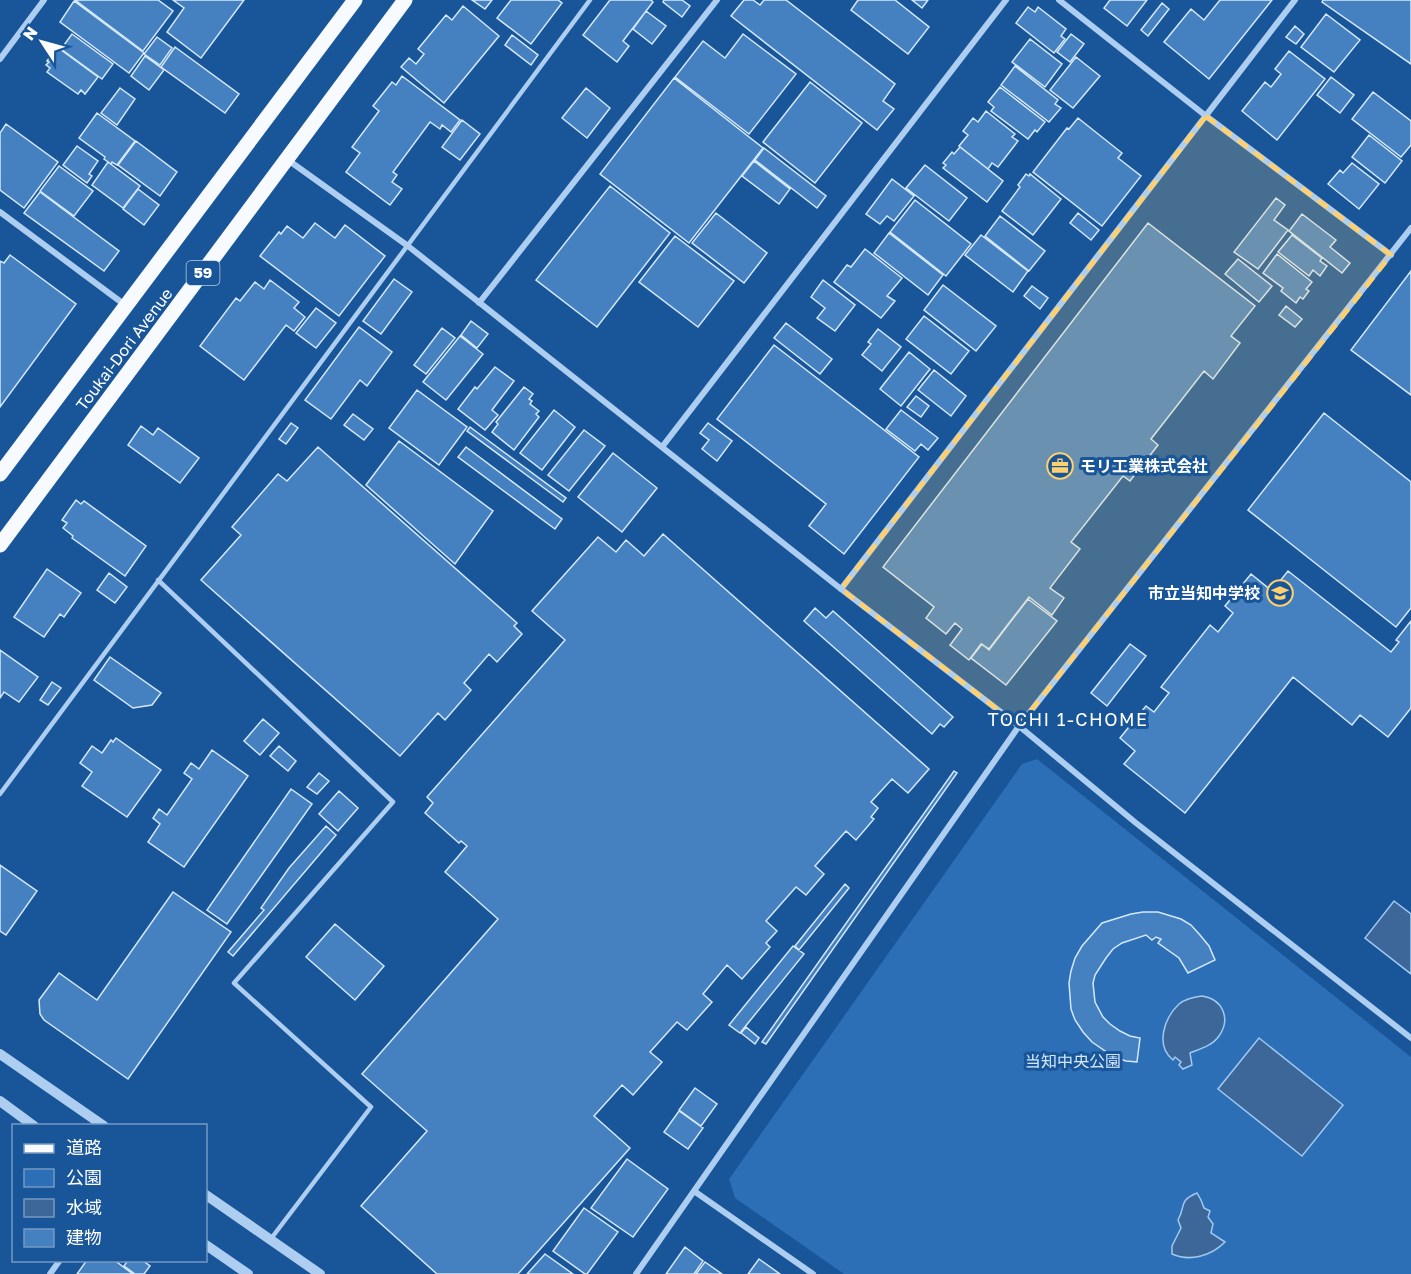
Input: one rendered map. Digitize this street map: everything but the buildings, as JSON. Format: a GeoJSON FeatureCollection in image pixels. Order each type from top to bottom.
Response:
{"type":"FeatureCollection","features":[{"type":"Feature","properties":{"kind":"main road","name":"Toukai-Dori Avenue"},"geometry":{"type":"LineString","coordinates":[[0,474],[355,0]]}},
{"type":"Feature","properties":{"kind":"main road","name":"Toukai-Dori Avenue"},"geometry":{"type":"LineString","coordinates":[[0,545],[405,0]]}},
{"type":"Feature","properties":{"kind":"street"},"geometry":{"type":"LineString","coordinates":[[0,59],[44,0]]}},
{"type":"Feature","properties":{"kind":"street"},"geometry":{"type":"LineString","coordinates":[[479,303],[717,0]]}},
{"type":"Feature","properties":{"kind":"street"},"geometry":{"type":"LineString","coordinates":[[662,447],[1006,0]]}},
{"type":"Feature","properties":{"kind":"street"},"geometry":{"type":"LineString","coordinates":[[1059,0],[1206,116],[1391,255]]}},
{"type":"Feature","properties":{"kind":"street"},"geometry":{"type":"LineString","coordinates":[[841,589],[1295,0]]}},
{"type":"Feature","properties":{"kind":"street"},"geometry":{"type":"LineString","coordinates":[[288,159],[408,246],[841,589],[1019,726],[1136,823],[1411,1038]]}},
{"type":"Feature","properties":{"kind":"street"},"geometry":{"type":"LineString","coordinates":[[0,212],[127,306]]}},
{"type":"Feature","properties":{"kind":"street"},"geometry":{"type":"LineString","coordinates":[[636,1274],[1019,726],[1411,228]]}},
{"type":"Feature","properties":{"kind":"street"},"geometry":{"type":"LineString","coordinates":[[0,1054],[103,1124]]}},
{"type":"Feature","properties":{"kind":"street"},"geometry":{"type":"LineString","coordinates":[[0,1101],[33,1124]]}},
{"type":"Feature","properties":{"kind":"street"},"geometry":{"type":"LineString","coordinates":[[694,1191],[813,1274]]}},
{"type":"Feature","properties":{"kind":"street"},"geometry":{"type":"LineString","coordinates":[[207,1196],[320,1274]]}},
{"type":"Feature","properties":{"kind":"street"},"geometry":{"type":"LineString","coordinates":[[207,1246],[248,1274]]}},
{"type":"Feature","properties":{"kind":"lane"},"geometry":{"type":"LineString","coordinates":[[0,794],[590,0]]}},
{"type":"Feature","properties":{"kind":"lane"},"geometry":{"type":"LineString","coordinates":[[158,580],[393,802],[234,983],[372,1107],[270,1240]]}},
{"type":"Feature","properties":{"kind":"highlighted area"},"geometry":{"type":"Polygon","coordinates":[[[1206,116],[1391,255],[1019,726],[841,589],[1206,116]]]}},
{"type":"Feature","properties":{"kind":"green space","name":"当知中央公園"},"geometry":{"type":"Polygon","coordinates":[[[1037,759],[1411,1057],[1411,1274],[844,1274],[735,1198],[729,1179],[1022,764],[1037,759]]]}},
{"type":"Feature","properties":{"kind":"water"},"geometry":{"type":"Polygon","coordinates":[[[1394,901],[1411,914],[1411,974],[1365,938],[1394,901]]]}},
{"type":"Feature","properties":{"kind":"water"},"geometry":{"type":"Polygon","coordinates":[[[1202,996],[1220,1005],[1224,1017],[1223,1030],[1206,1047],[1190,1053],[1192,1065],[1183,1069],[1179,1065],[1181,1062],[1175,1057],[1173,1060],[1164,1047],[1166,1024],[1179,1004],[1202,996]]]}},
{"type":"Feature","properties":{"kind":"water"},"geometry":{"type":"Polygon","coordinates":[[[1259,1038],[1343,1105],[1302,1156],[1218,1089],[1259,1038]]]}},
{"type":"Feature","properties":{"kind":"water"},"geometry":{"type":"Polygon","coordinates":[[[1197,1193],[1204,1208],[1210,1211],[1208,1217],[1213,1224],[1211,1233],[1225,1242],[1213,1251],[1200,1256],[1186,1257],[1172,1254],[1172,1246],[1181,1228],[1178,1220],[1183,1204],[1197,1193]]]}},
{"type":"Feature","properties":{"kind":"place","name":"モリ工業株式会社"},"geometry":{"type":"Point","coordinates":[1060,466]}},
{"type":"Feature","properties":{"kind":"place","name":"市立当知中学校"},"geometry":{"type":"Point","coordinates":[1280,593]}},
{"type":"Feature","properties":{"kind":"district","name":"TOCHI 1-CHOME"},"geometry":{"type":"Point","coordinates":[1068,720]}}]}
